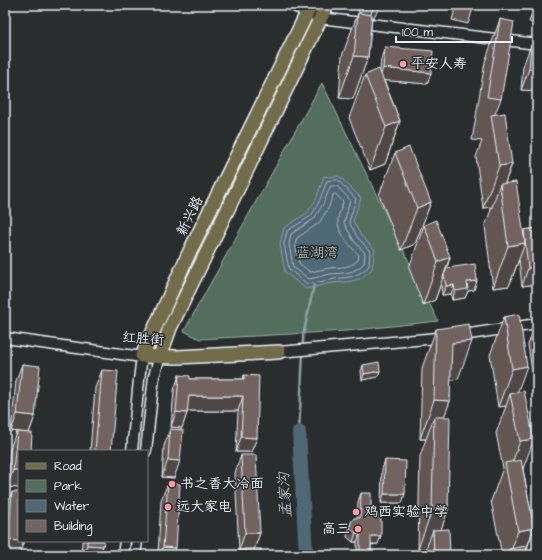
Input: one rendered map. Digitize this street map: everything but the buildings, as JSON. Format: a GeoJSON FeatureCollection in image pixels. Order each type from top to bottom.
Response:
{"type":"FeatureCollection","features":[{"type":"Feature","properties":{"kind":"main road"},"geometry":{"type":"LineString","coordinates":[[160,356],[170,328],[327,5]]}},
{"type":"Feature","properties":{"kind":"main road","name":"新兴路"},"geometry":{"type":"LineString","coordinates":[[142,356],[189,253],[309,9]]}},
{"type":"Feature","properties":{"kind":"main road","name":"红胜街"},"geometry":{"type":"LineString","coordinates":[[142,356],[279,352]]}},
{"type":"Feature","properties":{"kind":"street"},"geometry":{"type":"LineString","coordinates":[[292,5],[309,9],[320,18],[537,44]]}},
{"type":"Feature","properties":{"kind":"street"},"geometry":{"type":"LineString","coordinates":[[279,352],[449,337],[537,324]]}},
{"type":"Feature","properties":{"kind":"street","name":"红胜街"},"geometry":{"type":"LineString","coordinates":[[5,338],[142,356]]}},
{"type":"Feature","properties":{"kind":"street","name":"新兴路"},"geometry":{"type":"LineString","coordinates":[[132,450],[138,380],[142,356]]}},
{"type":"Feature","properties":{"kind":"street"},"geometry":{"type":"LineString","coordinates":[[146,450],[154,376],[160,356]]}},
{"type":"Feature","properties":{"kind":"street"},"geometry":{"type":"LineString","coordinates":[[124,555],[125,542]]}},
{"type":"Feature","properties":{"kind":"street"},"geometry":{"type":"LineString","coordinates":[[135,555],[137,542]]}},
{"type":"Feature","properties":{"kind":"green space","name":"蓝湖湾"},"geometry":{"type":"Polygon","coordinates":[[[322,83],[438,321],[346,331],[200,339],[184,331],[322,83]]]}},
{"type":"Feature","properties":{"kind":"water","name":"蓝湖湾"},"geometry":{"type":"Polygon","coordinates":[[[324,176],[339,176],[361,198],[353,221],[361,236],[375,250],[372,269],[360,279],[306,289],[285,272],[280,244],[284,228],[307,213],[316,200],[324,176]]]}},
{"type":"Feature","properties":{"kind":"waterway"},"geometry":{"type":"LineString","coordinates":[[303,347],[303,336],[314,285]]}},
{"type":"Feature","properties":{"kind":"waterway"},"geometry":{"type":"LineString","coordinates":[[299,432],[303,352]]}},
{"type":"Feature","properties":{"kind":"waterway","name":"孟家沟"},"geometry":{"type":"LineString","coordinates":[[299,432],[306,555]]}},
{"type":"Feature","properties":{"kind":"place","name":"平安人寿"},"geometry":{"type":"Point","coordinates":[403,64]}},
{"type":"Feature","properties":{"kind":"place","name":"书之香大冷面"},"geometry":{"type":"Point","coordinates":[172,484]}},
{"type":"Feature","properties":{"kind":"place","name":"远大家电"},"geometry":{"type":"Point","coordinates":[168,507]}},
{"type":"Feature","properties":{"kind":"place","name":"鸡西实验中学"},"geometry":{"type":"Point","coordinates":[356,512]}},
{"type":"Feature","properties":{"kind":"place","name":"高三"},"geometry":{"type":"Point","coordinates":[358,529]}}]}
